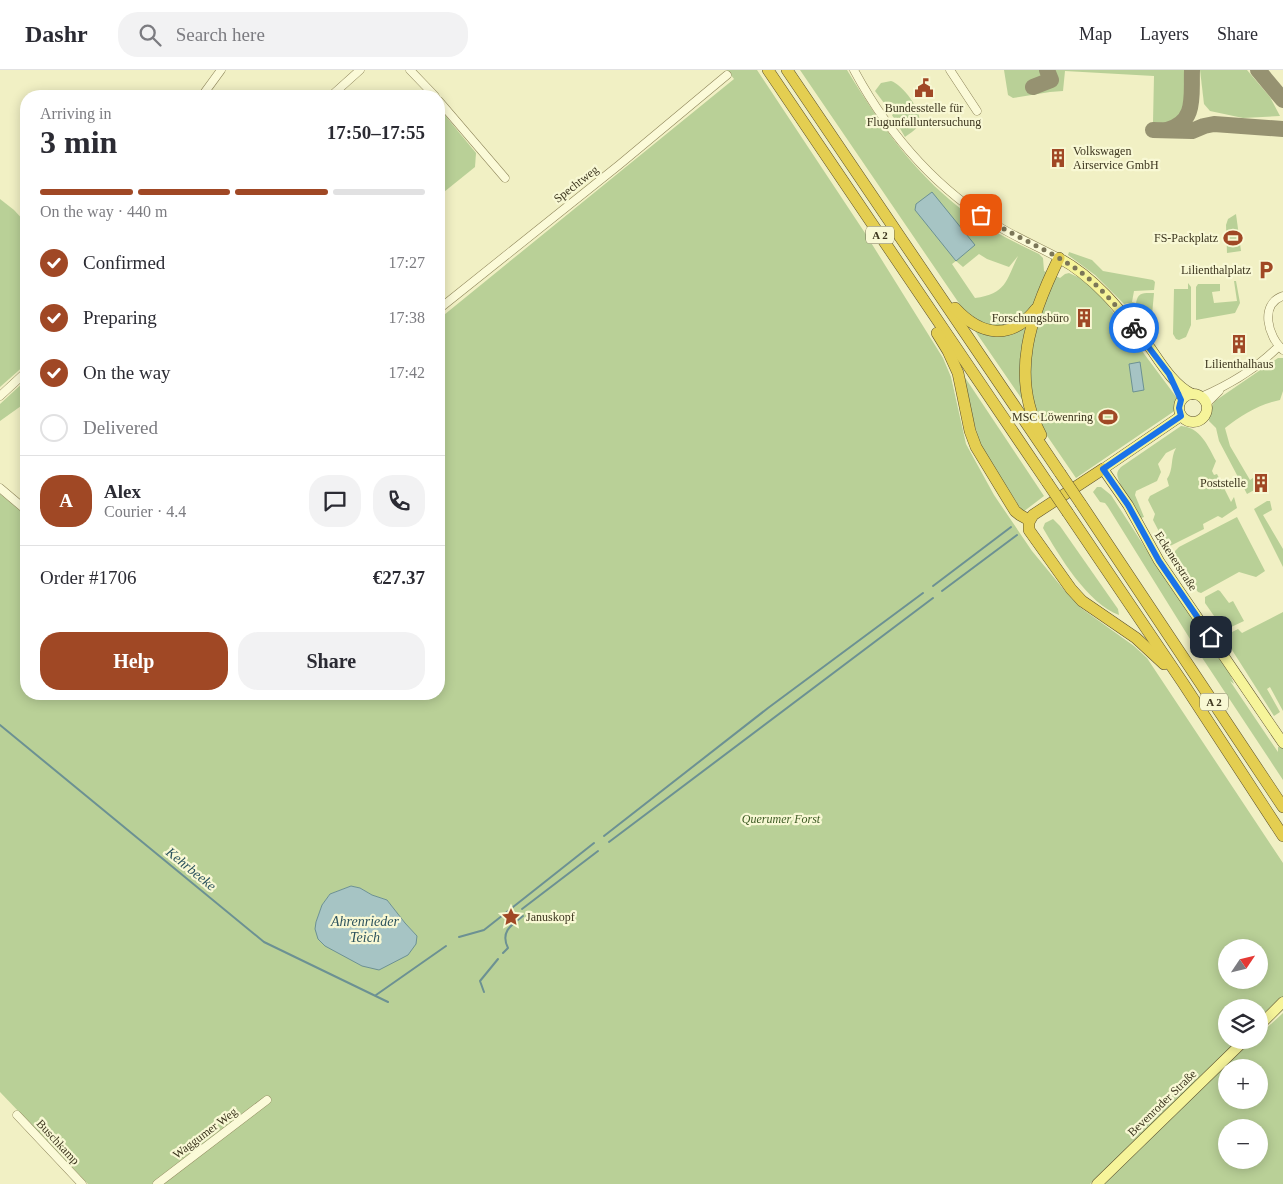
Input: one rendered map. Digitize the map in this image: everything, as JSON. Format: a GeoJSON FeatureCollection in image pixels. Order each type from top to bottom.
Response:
{"type":"FeatureCollection","features":[{"type":"Feature","properties":{"kind":"highway","name":"A 2"},"geometry":{"type":"LineString","coordinates":[[768,70],[1183,683],[1283,836]]}},
{"type":"Feature","properties":{"kind":"highway","name":"A 2"},"geometry":{"type":"LineString","coordinates":[[787,70],[1081,504],[1283,807]]}},
{"type":"Feature","properties":{"kind":"highway"},"geometry":{"type":"LineString","coordinates":[[1058,471],[1033,418],[1024,386],[1024,367],[1026,350],[1038,307],[1059,258]]}},
{"type":"Feature","properties":{"kind":"highway"},"geometry":{"type":"LineString","coordinates":[[928,279],[964,319],[974,326],[985,330],[1003,331],[1015,327],[1030,317],[1038,307]]}},
{"type":"Feature","properties":{"kind":"highway"},"geometry":{"type":"LineString","coordinates":[[926,304],[932,326],[948,351],[958,373],[970,431],[976,447],[1018,513],[1030,520]]}},
{"type":"Feature","properties":{"kind":"highway"},"geometry":{"type":"LineString","coordinates":[[1103,469],[1033,516],[1028,524],[1030,532],[1077,595],[1092,608],[1136,638],[1183,683]]}},
{"type":"Feature","properties":{"kind":"main road"},"geometry":{"type":"LineString","coordinates":[[1059,258],[1082,273],[1110,299],[1169,374],[1182,388],[1199,398],[1206,414],[1199,421],[1188,421],[1181,416],[1179,408],[1181,400],[1169,374]]}},
{"type":"Feature","properties":{"kind":"main road"},"geometry":{"type":"LineString","coordinates":[[1181,400],[1185,397],[1199,398]]}},
{"type":"Feature","properties":{"kind":"main road"},"geometry":{"type":"LineString","coordinates":[[1103,469],[1181,416]]}},
{"type":"Feature","properties":{"kind":"main road","name":"Eckenerstraße"},"geometry":{"type":"LineString","coordinates":[[1103,469],[1128,505],[1159,561],[1283,743]]}},
{"type":"Feature","properties":{"kind":"main road"},"geometry":{"type":"LineString","coordinates":[[1268,1017],[1283,1002]]}},
{"type":"Feature","properties":{"kind":"main road","name":"Bevenroder Straße"},"geometry":{"type":"LineString","coordinates":[[1097,1184],[1236,1049]]}},
{"type":"Feature","properties":{"kind":"street"},"geometry":{"type":"LineString","coordinates":[[206,90],[220,70]]}},
{"type":"Feature","properties":{"kind":"street"},"geometry":{"type":"LineString","coordinates":[[338,90],[360,70]]}},
{"type":"Feature","properties":{"kind":"street"},"geometry":{"type":"LineString","coordinates":[[410,70],[428,90]]}},
{"type":"Feature","properties":{"kind":"street"},"geometry":{"type":"LineString","coordinates":[[854,70],[879,111],[903,144],[932,176],[981,215],[1059,258]]}},
{"type":"Feature","properties":{"kind":"street"},"geometry":{"type":"LineString","coordinates":[[950,70],[977,111]]}},
{"type":"Feature","properties":{"kind":"street","name":"Spechtweg"},"geometry":{"type":"LineString","coordinates":[[445,304],[726,75]]}},
{"type":"Feature","properties":{"kind":"street"},"geometry":{"type":"LineString","coordinates":[[445,108],[505,178]]}},
{"type":"Feature","properties":{"kind":"street"},"geometry":{"type":"LineString","coordinates":[[1199,398],[1216,395],[1220,389],[1281,348],[1269,329],[1268,315],[1272,303],[1277,298],[1283,296]]}},
{"type":"Feature","properties":{"kind":"street"},"geometry":{"type":"LineString","coordinates":[[0,396],[20,378]]}},
{"type":"Feature","properties":{"kind":"street"},"geometry":{"type":"LineString","coordinates":[[0,488],[20,505]]}},
{"type":"Feature","properties":{"kind":"street","name":"Waggumer Weg"},"geometry":{"type":"LineString","coordinates":[[157,1184],[267,1100]]}},
{"type":"Feature","properties":{"kind":"street","name":"Buschkamp"},"geometry":{"type":"LineString","coordinates":[[17,1115],[82,1184]]}},
{"type":"Feature","properties":{"kind":"green space","name":"Querumer Forst"},"geometry":{"type":"Polygon","coordinates":[[[727,70],[757,70],[865,233],[943,358],[951,377],[966,444],[994,495],[1032,551],[1065,591],[1081,608],[1134,646],[1147,658],[1283,863],[1283,1010],[1268,1024],[1268,999],[1218,999],[1218,1049],[1239,1049],[1228,1059],[1218,1059],[1218,1068],[1090,1184],[88,1184],[0,1092],[0,494],[20,510],[20,700],[445,700],[445,314],[734,79],[727,70]],[[351,886],[330,894],[322,905],[316,922],[417,936],[387,900],[372,895],[360,888],[351,886]]]}},
{"type":"Feature","properties":{"kind":"green space"},"geometry":{"type":"Polygon","coordinates":[[[800,70],[847,70],[887,131],[934,186],[988,228],[1039,254],[1043,258],[1044,271],[1060,278],[1069,273],[1080,278],[1101,296],[1177,398],[1177,406],[1173,412],[1076,478],[973,328],[967,315],[800,70]],[[979,254],[963,267],[956,261],[952,264],[975,298],[999,290],[1004,285],[1018,256],[1009,267],[979,254]]]}},
{"type":"Feature","properties":{"kind":"green space"},"geometry":{"type":"Polygon","coordinates":[[[1004,70],[1185,70],[1183,109],[1180,116],[1175,120],[1167,123],[1153,122],[1154,76],[1065,71],[1063,91],[1013,98],[1008,95],[1004,70]]]}},
{"type":"Feature","properties":{"kind":"green space"},"geometry":{"type":"Polygon","coordinates":[[[1200,70],[1247,70],[1270,97],[1280,116],[1243,118],[1210,111],[1204,104],[1200,70]]]}},
{"type":"Feature","properties":{"kind":"green space"},"geometry":{"type":"Polygon","coordinates":[[[891,81],[906,92],[918,112],[919,123],[917,127],[905,137],[892,115],[897,111],[894,108],[890,111],[875,91],[881,83],[891,81]]]}},
{"type":"Feature","properties":{"kind":"green space"},"geometry":{"type":"Polygon","coordinates":[[[445,115],[476,153],[475,167],[445,191],[445,115]]]}},
{"type":"Feature","properties":{"kind":"green space"},"geometry":{"type":"Polygon","coordinates":[[[0,199],[20,216],[20,369],[0,387],[0,199]]]}},
{"type":"Feature","properties":{"kind":"green space","name":"FS-Packplatz"},"geometry":{"type":"Polygon","coordinates":[[[1236,214],[1241,251],[1227,253],[1226,225],[1228,219],[1236,214]]]}},
{"type":"Feature","properties":{"kind":"green space"},"geometry":{"type":"Polygon","coordinates":[[[1069,252],[1092,260],[1103,271],[1153,280],[1155,282],[1154,290],[1134,291],[1132,302],[1136,303],[1138,297],[1142,294],[1154,293],[1151,326],[1145,324],[1129,303],[1124,304],[1095,275],[1068,255],[1069,252]]]}},
{"type":"Feature","properties":{"kind":"green space"},"geometry":{"type":"Polygon","coordinates":[[[1234,281],[1236,281],[1240,303],[1235,313],[1196,320],[1196,287],[1198,284],[1220,284],[1220,291],[1212,292],[1214,303],[1237,301],[1234,281]]]}},
{"type":"Feature","properties":{"kind":"green space"},"geometry":{"type":"Polygon","coordinates":[[[1188,283],[1191,287],[1191,325],[1186,337],[1179,340],[1173,334],[1174,289],[1188,289],[1188,283]]]}},
{"type":"Feature","properties":{"kind":"green space"},"geometry":{"type":"Polygon","coordinates":[[[1278,358],[1283,358],[1283,391],[1280,400],[1265,404],[1251,411],[1225,428],[1230,446],[1250,480],[1253,478],[1258,488],[1247,494],[1219,441],[1216,428],[1209,421],[1211,411],[1215,401],[1278,358]]]}},
{"type":"Feature","properties":{"kind":"green space"},"geometry":{"type":"Polygon","coordinates":[[[960,370],[1044,496],[1023,512],[990,462],[979,441],[960,370]]]}},
{"type":"Feature","properties":{"kind":"green space"},"geometry":{"type":"Polygon","coordinates":[[[20,386],[20,407],[0,421],[0,404],[20,386]]]}},
{"type":"Feature","properties":{"kind":"green space"},"geometry":{"type":"Polygon","coordinates":[[[1181,426],[1188,427],[1203,438],[1216,461],[1212,471],[1214,475],[1217,474],[1231,502],[1234,497],[1237,508],[1222,518],[1218,516],[1203,524],[1204,529],[1170,546],[1166,545],[1153,520],[1155,514],[1148,500],[1150,496],[1169,486],[1167,479],[1171,471],[1176,448],[1166,453],[1158,464],[1161,472],[1157,481],[1136,491],[1135,495],[1144,517],[1141,518],[1128,498],[1119,482],[1117,473],[1121,467],[1181,426]]]}},
{"type":"Feature","properties":{"kind":"green space"},"geometry":{"type":"Polygon","coordinates":[[[1097,487],[1101,487],[1111,495],[1230,674],[1234,684],[1230,681],[1278,752],[1278,747],[1283,748],[1283,780],[1195,647],[1108,507],[1105,503],[1100,502],[1093,492],[1097,487]]]}},
{"type":"Feature","properties":{"kind":"green space"},"geometry":{"type":"Polygon","coordinates":[[[1270,501],[1272,510],[1263,515],[1283,549],[1283,567],[1254,509],[1270,501]]]}},
{"type":"Feature","properties":{"kind":"green space"},"geometry":{"type":"Polygon","coordinates":[[[1237,517],[1265,571],[1256,577],[1239,572],[1201,593],[1198,592],[1175,558],[1175,551],[1179,547],[1237,517]]]}},
{"type":"Feature","properties":{"kind":"green space"},"geometry":{"type":"Polygon","coordinates":[[[1053,519],[1060,526],[1118,609],[1119,615],[1096,601],[1075,578],[1057,552],[1043,528],[1045,523],[1053,519]]]}},
{"type":"Feature","properties":{"kind":"green space"},"geometry":{"type":"Polygon","coordinates":[[[1218,590],[1229,603],[1233,601],[1244,621],[1229,628],[1221,626],[1205,603],[1205,597],[1218,590]]]}},
{"type":"Feature","properties":{"kind":"green space"},"geometry":{"type":"Polygon","coordinates":[[[1283,612],[1283,711],[1270,687],[1267,689],[1280,712],[1274,716],[1225,639],[1228,634],[1238,629],[1242,633],[1283,612]]]}},
{"type":"Feature","properties":{"kind":"green space"},"geometry":{"type":"Polygon","coordinates":[[[1283,1013],[1283,1184],[1093,1184],[1218,1072],[1218,1109],[1268,1109],[1268,1059],[1232,1059],[1243,1049],[1268,1049],[1268,1027],[1283,1013]]]}},
{"type":"Feature","properties":{"kind":"water"},"geometry":{"type":"Polygon","coordinates":[[[932,192],[975,245],[956,261],[915,210],[916,204],[932,192]]]}},
{"type":"Feature","properties":{"kind":"water"},"geometry":{"type":"Polygon","coordinates":[[[1140,362],[1144,390],[1133,392],[1129,364],[1140,362]]]}},
{"type":"Feature","properties":{"kind":"water","name":"Ahrenrieder Teich"},"geometry":{"type":"Polygon","coordinates":[[[351,886],[387,900],[417,936],[416,944],[408,955],[379,970],[362,966],[325,946],[318,939],[315,929],[322,905],[330,894],[351,886]]]}},
{"type":"Feature","properties":{"kind":"waterway"},"geometry":{"type":"LineString","coordinates":[[933,586],[1011,527]]}},
{"type":"Feature","properties":{"kind":"waterway"},"geometry":{"type":"LineString","coordinates":[[942,591],[1017,535]]}},
{"type":"Feature","properties":{"kind":"waterway"},"geometry":{"type":"LineString","coordinates":[[604,836],[768,708],[923,593]]}},
{"type":"Feature","properties":{"kind":"waterway"},"geometry":{"type":"LineString","coordinates":[[609,842],[933,598]]}},
{"type":"Feature","properties":{"kind":"waterway","name":"Kehrbeeke"},"geometry":{"type":"LineString","coordinates":[[0,725],[264,942],[388,1002]]}},
{"type":"Feature","properties":{"kind":"waterway"},"geometry":{"type":"LineString","coordinates":[[459,937],[484,930],[594,843]]}},
{"type":"Feature","properties":{"kind":"waterway"},"geometry":{"type":"LineString","coordinates":[[522,909],[598,851]]}},
{"type":"Feature","properties":{"kind":"waterway"},"geometry":{"type":"LineString","coordinates":[[503,953],[508,948],[505,938],[508,929],[523,916]]}},
{"type":"Feature","properties":{"kind":"waterway"},"geometry":{"type":"LineString","coordinates":[[376,995],[446,946]]}},
{"type":"Feature","properties":{"kind":"waterway"},"geometry":{"type":"LineString","coordinates":[[484,992],[480,981],[498,959]]}},
{"type":"Feature","properties":{"kind":"taxiway"},"geometry":{"type":"LineString","coordinates":[[1033,87],[1051,80],[1047,70]]}},
{"type":"Feature","properties":{"kind":"taxiway"},"geometry":{"type":"LineString","coordinates":[[1167,130],[1177,126],[1188,114],[1192,98],[1192,70]]}},
{"type":"Feature","properties":{"kind":"taxiway"},"geometry":{"type":"LineString","coordinates":[[1258,70],[1283,100]]}},
{"type":"Feature","properties":{"kind":"taxiway"},"geometry":{"type":"LineString","coordinates":[[1153,130],[1192,131],[1214,124],[1283,129]]}},
{"type":"Feature","properties":{"kind":"way so far"},"geometry":{"type":"LineString","coordinates":[[981,215],[1082,273],[1110,299],[1134,328]]}},
{"type":"Feature","properties":{"kind":"place","name":"Bundesstelle für Flugunfalluntersuchung"},"geometry":{"type":"Point","coordinates":[924,88]}},
{"type":"Feature","properties":{"kind":"place","name":"Volkswagen Airservice GmbH"},"geometry":{"type":"Point","coordinates":[1058,158]}},
{"type":"Feature","properties":{"kind":"place","name":"FS-Packplatz"},"geometry":{"type":"Point","coordinates":[1233,238]}},
{"type":"Feature","properties":{"kind":"place","name":"Lilienthalplatz"},"geometry":{"type":"Point","coordinates":[1266,270]}},
{"type":"Feature","properties":{"kind":"place","name":"Forschungsbüro"},"geometry":{"type":"Point","coordinates":[1084,318]}},
{"type":"Feature","properties":{"kind":"place","name":"Lilienthalhaus"},"geometry":{"type":"Point","coordinates":[1239,344]}},
{"type":"Feature","properties":{"kind":"place","name":"MSC Löwenring"},"geometry":{"type":"Point","coordinates":[1108,417]}},
{"type":"Feature","properties":{"kind":"place","name":"Poststelle"},"geometry":{"type":"Point","coordinates":[1261,483]}},
{"type":"Feature","properties":{"kind":"place","name":"Januskopf"},"geometry":{"type":"Point","coordinates":[511,917]}},
{"type":"Feature","properties":{"kind":"route"},"geometry":{"type":"LineString","coordinates":[[1134,328],[1169,374],[1181,400],[1179,408],[1181,416],[1103,469],[1128,505],[1159,561],[1211,637]]}}]}
